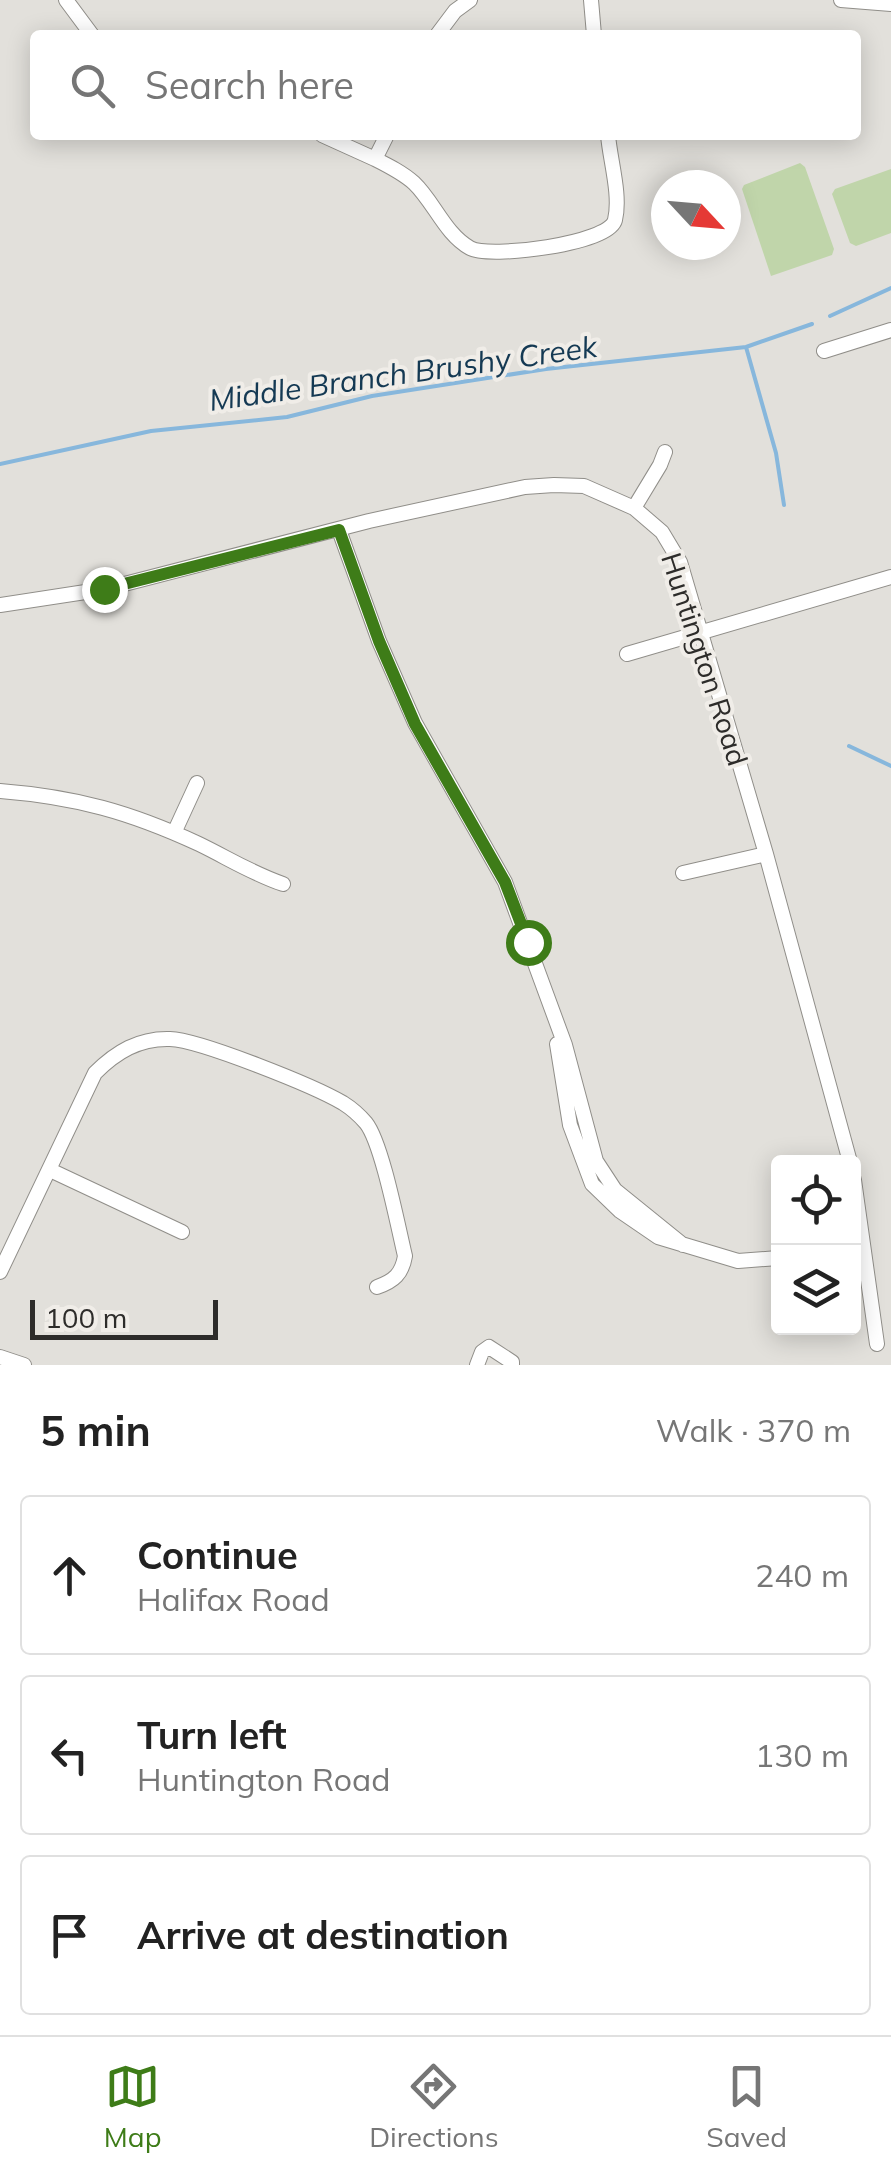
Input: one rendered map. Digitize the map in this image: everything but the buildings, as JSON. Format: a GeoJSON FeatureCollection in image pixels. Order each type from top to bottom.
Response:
{"type":"FeatureCollection","features":[{"type":"Feature","properties":{"kind":"street"},"geometry":{"type":"LineString","coordinates":[[66,0],[88,30]]}},
{"type":"Feature","properties":{"kind":"street"},"geometry":{"type":"LineString","coordinates":[[442,30],[455,11],[470,0]]}},
{"type":"Feature","properties":{"kind":"street"},"geometry":{"type":"LineString","coordinates":[[591,0],[594,30]]}},
{"type":"Feature","properties":{"kind":"street"},"geometry":{"type":"LineString","coordinates":[[842,0],[891,4]]}},
{"type":"Feature","properties":{"kind":"street"},"geometry":{"type":"LineString","coordinates":[[333,140],[375,159],[415,184],[468,247],[483,253],[553,246],[610,229],[614,221],[608,140]]}},
{"type":"Feature","properties":{"kind":"street"},"geometry":{"type":"LineString","coordinates":[[375,159],[384,140]]}},
{"type":"Feature","properties":{"kind":"street"},"geometry":{"type":"LineString","coordinates":[[824,351],[891,330]]}},
{"type":"Feature","properties":{"kind":"street"},"geometry":{"type":"LineString","coordinates":[[634,508],[665,452]]}},
{"type":"Feature","properties":{"kind":"street","name":"Huntington Road"},"geometry":{"type":"LineString","coordinates":[[0,605],[104,589],[489,494],[554,485],[584,486],[634,508],[662,532],[680,562],[766,854],[848,1155]]}},
{"type":"Feature","properties":{"kind":"street"},"geometry":{"type":"LineString","coordinates":[[339,530],[379,641],[415,724],[505,882],[552,1012],[570,1124],[592,1184],[658,1238],[738,1262],[771,1259]]}},
{"type":"Feature","properties":{"kind":"street"},"geometry":{"type":"LineString","coordinates":[[627,654],[891,577]]}},
{"type":"Feature","properties":{"kind":"street"},"geometry":{"type":"LineString","coordinates":[[174,834],[197,783]]}},
{"type":"Feature","properties":{"kind":"street"},"geometry":{"type":"LineString","coordinates":[[0,791],[54,795],[110,807],[282,884]]}},
{"type":"Feature","properties":{"kind":"street"},"geometry":{"type":"LineString","coordinates":[[683,873],[766,854]]}},
{"type":"Feature","properties":{"kind":"street"},"geometry":{"type":"LineString","coordinates":[[0,1272],[96,1073],[112,1056],[140,1042],[172,1038],[236,1058],[347,1105],[368,1126],[380,1154],[405,1256],[402,1269],[392,1282],[378,1288]]}},
{"type":"Feature","properties":{"kind":"street"},"geometry":{"type":"LineString","coordinates":[[50,1170],[182,1232]]}},
{"type":"Feature","properties":{"kind":"street"},"geometry":{"type":"LineString","coordinates":[[860,1245],[877,1344]]}},
{"type":"Feature","properties":{"kind":"street"},"geometry":{"type":"LineString","coordinates":[[477,1365],[482,1352],[489,1348],[512,1365]]}},
{"type":"Feature","properties":{"kind":"street"},"geometry":{"type":"LineString","coordinates":[[0,1357],[24,1365]]}},
{"type":"Feature","properties":{"kind":"green space"},"geometry":{"type":"Polygon","coordinates":[[[800,163],[805,167],[834,249],[832,255],[771,276],[742,189],[800,163]]]}},
{"type":"Feature","properties":{"kind":"green space"},"geometry":{"type":"Polygon","coordinates":[[[891,169],[891,233],[856,246],[850,243],[832,194],[835,189],[891,169]]]}},
{"type":"Feature","properties":{"kind":"waterway","name":"Middle Branch Brushy Creek"},"geometry":{"type":"LineString","coordinates":[[830,316],[891,288]]}},
{"type":"Feature","properties":{"kind":"waterway","name":"Middle Branch Brushy Creek"},"geometry":{"type":"LineString","coordinates":[[0,464],[151,431],[287,417],[372,396],[546,369],[746,347],[812,324]]}},
{"type":"Feature","properties":{"kind":"waterway"},"geometry":{"type":"LineString","coordinates":[[746,347],[776,453],[784,505]]}},
{"type":"Feature","properties":{"kind":"waterway"},"geometry":{"type":"LineString","coordinates":[[849,746],[891,766]]}},
{"type":"Feature","properties":{"kind":"route"},"geometry":{"type":"LineString","coordinates":[[104,589],[339,530],[379,641],[415,724],[505,882],[528,942]]}}]}
